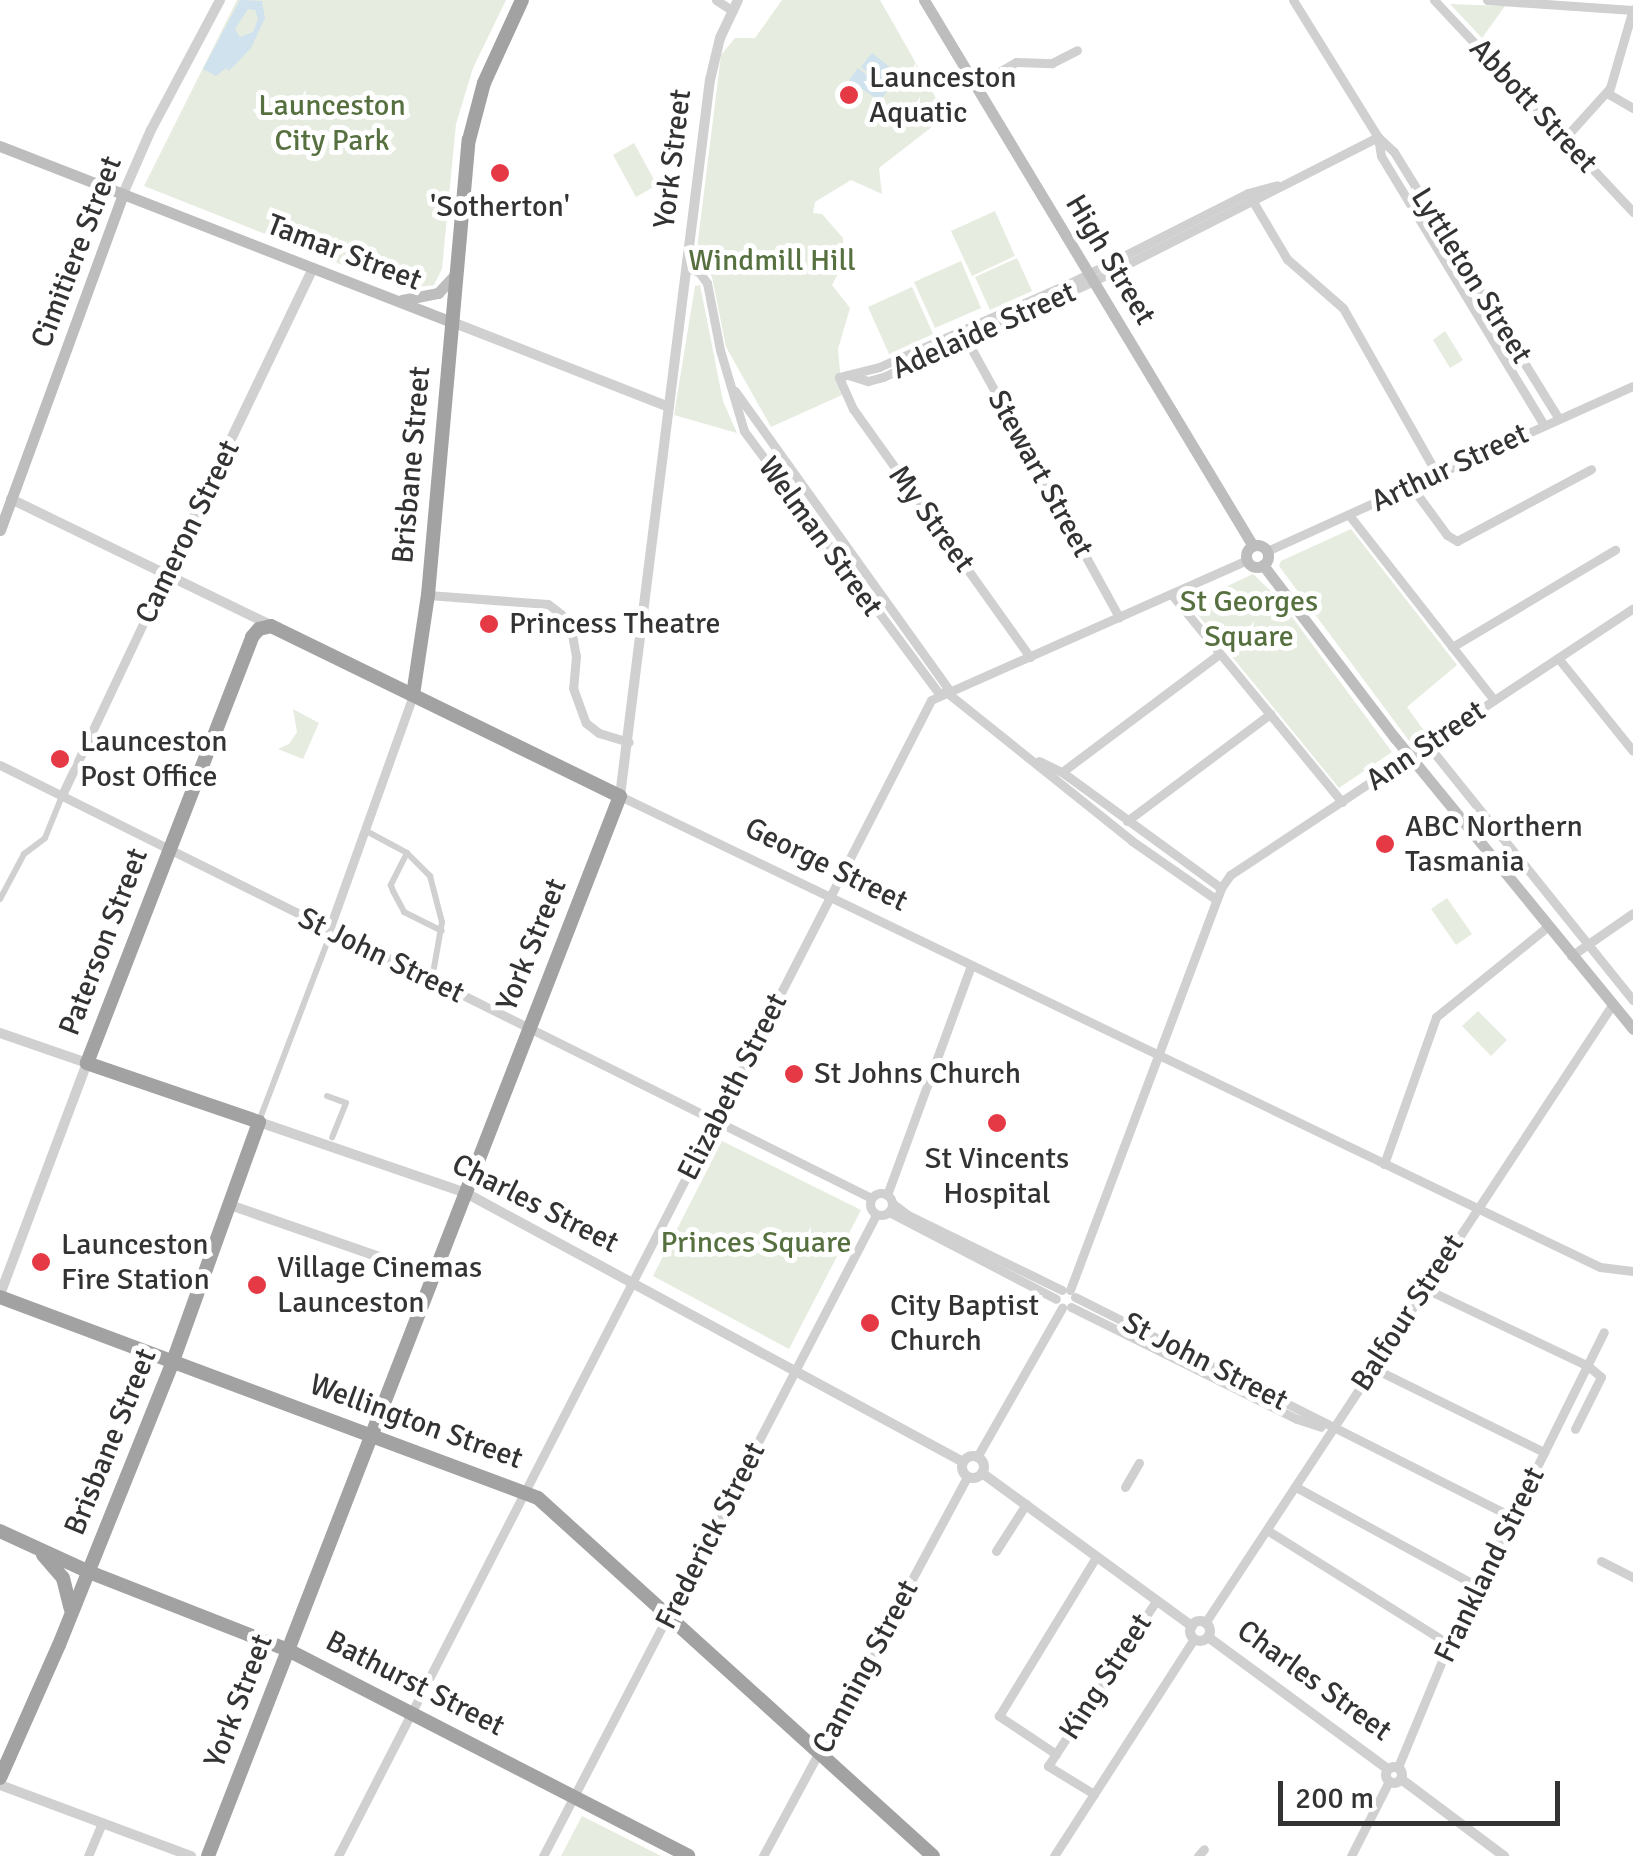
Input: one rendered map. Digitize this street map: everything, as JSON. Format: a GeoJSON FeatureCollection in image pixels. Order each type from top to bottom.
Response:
{"type":"FeatureCollection","features":[{"type":"Feature","properties":{"kind":"highway","name":"Brisbane Street"},"geometry":{"type":"LineString","coordinates":[[413,695],[428,596],[473,122],[484,83],[522,0]]}},
{"type":"Feature","properties":{"kind":"highway"},"geometry":{"type":"LineString","coordinates":[[252,637],[262,627],[276,628]]}},
{"type":"Feature","properties":{"kind":"highway","name":"George Street"},"geometry":{"type":"LineString","coordinates":[[276,628],[620,796]]}},
{"type":"Feature","properties":{"kind":"highway","name":"Paterson Street"},"geometry":{"type":"LineString","coordinates":[[87,1063],[252,637]]}},
{"type":"Feature","properties":{"kind":"highway","name":"York Street"},"geometry":{"type":"LineString","coordinates":[[208,1856],[620,796]]}},
{"type":"Feature","properties":{"kind":"highway","name":"Charles Street"},"geometry":{"type":"LineString","coordinates":[[87,1063],[258,1122]]}},
{"type":"Feature","properties":{"kind":"highway","name":"Brisbane Street"},"geometry":{"type":"LineString","coordinates":[[0,1782],[174,1362],[258,1122]]}},
{"type":"Feature","properties":{"kind":"highway","name":"Wellington Street"},"geometry":{"type":"LineString","coordinates":[[0,1296],[526,1492],[670,1615],[932,1856]]}},
{"type":"Feature","properties":{"kind":"highway","name":"Bathurst Street"},"geometry":{"type":"LineString","coordinates":[[0,1531],[88,1572],[288,1650],[688,1856]]}},
{"type":"Feature","properties":{"kind":"highway"},"geometry":{"type":"LineString","coordinates":[[34,1546],[63,1578],[72,1615]]}},
{"type":"Feature","properties":{"kind":"main road","name":"High Street"},"geometry":{"type":"LineString","coordinates":[[921,0],[977,85],[1253,546]]}},
{"type":"Feature","properties":{"kind":"main road","name":"Tamar Street"},"geometry":{"type":"LineString","coordinates":[[0,146],[452,322]]}},
{"type":"Feature","properties":{"kind":"main road","name":"Cimitiere Street"},"geometry":{"type":"LineString","coordinates":[[0,530],[6,497],[124,194]]}},
{"type":"Feature","properties":{"kind":"main road"},"geometry":{"type":"LineString","coordinates":[[393,299],[429,297],[444,290],[456,275]]}},
{"type":"Feature","properties":{"kind":"main road"},"geometry":{"type":"LineString","coordinates":[[1253,546],[1266,551],[1263,564],[1254,566],[1247,560],[1253,546]]}},
{"type":"Feature","properties":{"kind":"main road"},"geometry":{"type":"LineString","coordinates":[[1263,564],[1410,756],[1633,1029]]}},
{"type":"Feature","properties":{"kind":"street","name":"Cimitiere Street"},"geometry":{"type":"LineString","coordinates":[[124,194],[151,130],[220,0]]}},
{"type":"Feature","properties":{"kind":"street"},"geometry":{"type":"LineString","coordinates":[[716,0],[737,4]]}},
{"type":"Feature","properties":{"kind":"street","name":"Lyttleton Street"},"geometry":{"type":"LineString","coordinates":[[1293,0],[1378,137],[1394,152],[1558,418]]}},
{"type":"Feature","properties":{"kind":"street"},"geometry":{"type":"LineString","coordinates":[[1487,0],[1633,9],[1607,93],[1564,140]]}},
{"type":"Feature","properties":{"kind":"street","name":"Abbott Street"},"geometry":{"type":"LineString","coordinates":[[1439,1],[1633,212]]}},
{"type":"Feature","properties":{"kind":"street","name":"York Street"},"geometry":{"type":"LineString","coordinates":[[620,796],[710,80],[720,38],[737,4]]}},
{"type":"Feature","properties":{"kind":"street"},"geometry":{"type":"LineString","coordinates":[[977,85],[1016,62],[1052,63],[1077,50]]}},
{"type":"Feature","properties":{"kind":"street"},"geometry":{"type":"LineString","coordinates":[[1607,93],[1633,108]]}},
{"type":"Feature","properties":{"kind":"street","name":"Lyttleton Street"},"geometry":{"type":"LineString","coordinates":[[1378,137],[1381,156],[1544,425]]}},
{"type":"Feature","properties":{"kind":"street","name":"Adelaide Street"},"geometry":{"type":"LineString","coordinates":[[843,376],[868,382],[895,365],[1077,284],[1378,137]]}},
{"type":"Feature","properties":{"kind":"street"},"geometry":{"type":"LineString","coordinates":[[1250,198],[1286,259],[1343,308],[1438,474]]}},
{"type":"Feature","properties":{"kind":"street","name":"Cameron Street"},"geometry":{"type":"LineString","coordinates":[[62,794],[313,268]]}},
{"type":"Feature","properties":{"kind":"street","name":"Welman Street"},"geometry":{"type":"LineString","coordinates":[[688,268],[699,272],[707,282],[739,421],[750,441],[944,692],[1132,841],[1217,900]]}},
{"type":"Feature","properties":{"kind":"street","name":"Tamar Street"},"geometry":{"type":"LineString","coordinates":[[452,322],[669,407]]}},
{"type":"Feature","properties":{"kind":"street","name":"Stewart Street"},"geometry":{"type":"LineString","coordinates":[[964,335],[1119,618]]}},
{"type":"Feature","properties":{"kind":"street","name":"Welman Street"},"geometry":{"type":"LineString","coordinates":[[725,368],[755,423],[944,692]]}},
{"type":"Feature","properties":{"kind":"street","name":"My Street"},"geometry":{"type":"LineString","coordinates":[[843,376],[853,409],[1030,657]]}},
{"type":"Feature","properties":{"kind":"street","name":"Arthur Street"},"geometry":{"type":"LineString","coordinates":[[1266,551],[1633,386]]}},
{"type":"Feature","properties":{"kind":"street"},"geometry":{"type":"LineString","coordinates":[[1411,486],[1447,534],[1457,540],[1590,469]]}},
{"type":"Feature","properties":{"kind":"street","name":"George Street"},"geometry":{"type":"LineString","coordinates":[[6,497],[276,628]]}},
{"type":"Feature","properties":{"kind":"street"},"geometry":{"type":"LineString","coordinates":[[1349,515],[1494,700]]}},
{"type":"Feature","properties":{"kind":"street"},"geometry":{"type":"LineString","coordinates":[[1452,647],[1615,550]]}},
{"type":"Feature","properties":{"kind":"street"},"geometry":{"type":"LineString","coordinates":[[944,692],[1247,560]]}},
{"type":"Feature","properties":{"kind":"street"},"geometry":{"type":"LineString","coordinates":[[1172,594],[1342,802]]}},
{"type":"Feature","properties":{"kind":"street"},"geometry":{"type":"LineString","coordinates":[[428,596],[548,604],[561,614],[572,634],[576,656],[573,688],[586,724],[599,733],[629,742]]}},
{"type":"Feature","properties":{"kind":"street","name":"Ann Street"},"geometry":{"type":"LineString","coordinates":[[1221,888],[1235,871],[1633,608]]}},
{"type":"Feature","properties":{"kind":"street"},"geometry":{"type":"LineString","coordinates":[[240,610],[250,622],[252,637]]}},
{"type":"Feature","properties":{"kind":"street"},"geometry":{"type":"LineString","coordinates":[[1062,772],[1220,654]]}},
{"type":"Feature","properties":{"kind":"street"},"geometry":{"type":"LineString","coordinates":[[1558,658],[1633,751]]}},
{"type":"Feature","properties":{"kind":"street","name":"Elizabeth Street"},"geometry":{"type":"LineString","coordinates":[[338,1856],[915,728],[944,692]]}},
{"type":"Feature","properties":{"kind":"street","name":"Brisbane Street"},"geometry":{"type":"LineString","coordinates":[[328,934],[413,695]]}},
{"type":"Feature","properties":{"kind":"street"},"geometry":{"type":"LineString","coordinates":[[1127,821],[1270,714]]}},
{"type":"Feature","properties":{"kind":"street"},"geometry":{"type":"LineString","coordinates":[[1427,744],[1633,1000]]}},
{"type":"Feature","properties":{"kind":"street","name":"Welman Street"},"geometry":{"type":"LineString","coordinates":[[1025,753],[1062,772],[1221,888]]}},
{"type":"Feature","properties":{"kind":"street","name":"St John Street"},"geometry":{"type":"LineString","coordinates":[[0,765],[328,934],[871,1198]]}},
{"type":"Feature","properties":{"kind":"street"},"geometry":{"type":"LineString","coordinates":[[0,898],[24,854],[45,838],[62,794]]}},
{"type":"Feature","properties":{"kind":"street","name":"George Street"},"geometry":{"type":"LineString","coordinates":[[620,796],[1600,1267],[1633,1272]]}},
{"type":"Feature","properties":{"kind":"street"},"geometry":{"type":"LineString","coordinates":[[370,833],[407,853],[430,876],[442,931],[434,968]]}},
{"type":"Feature","properties":{"kind":"street"},"geometry":{"type":"LineString","coordinates":[[407,853],[391,885],[393,892],[404,912],[442,931]]}},
{"type":"Feature","properties":{"kind":"street"},"geometry":{"type":"LineString","coordinates":[[977,1457],[984,1464],[982,1473],[967,1476],[963,1462],[977,1457],[1066,1298],[1221,888]]}},
{"type":"Feature","properties":{"kind":"street"},"geometry":{"type":"LineString","coordinates":[[1572,956],[1633,913]]}},
{"type":"Feature","properties":{"kind":"street"},"geometry":{"type":"LineString","coordinates":[[1384,1164],[1436,1017],[1547,927]]}},
{"type":"Feature","properties":{"kind":"street"},"geometry":{"type":"LineString","coordinates":[[258,1122],[328,934]]}},
{"type":"Feature","properties":{"kind":"street"},"geometry":{"type":"LineString","coordinates":[[889,1203],[871,1198],[870,1209],[876,1214],[889,1203],[971,966]]}},
{"type":"Feature","properties":{"kind":"street","name":"Balfour Street"},"geometry":{"type":"LineString","coordinates":[[1205,1623],[1612,1005]]}},
{"type":"Feature","properties":{"kind":"street","name":"Charles Street"},"geometry":{"type":"LineString","coordinates":[[0,1033],[87,1063]]}},
{"type":"Feature","properties":{"kind":"street","name":"Paterson Street"},"geometry":{"type":"LineString","coordinates":[[0,1296],[87,1063]]}},
{"type":"Feature","properties":{"kind":"street"},"geometry":{"type":"LineString","coordinates":[[327,1096],[346,1102],[332,1136]]}},
{"type":"Feature","properties":{"kind":"street","name":"Charles Street"},"geometry":{"type":"LineString","coordinates":[[258,1122],[466,1192],[963,1462]]}},
{"type":"Feature","properties":{"kind":"street","name":"St John Street"},"geometry":{"type":"LineString","coordinates":[[889,1203],[1020,1275],[1218,1373],[1297,1420],[1333,1430],[1512,1518]]}},
{"type":"Feature","properties":{"kind":"street"},"geometry":{"type":"LineString","coordinates":[[230,1204],[434,1276]]}},
{"type":"Feature","properties":{"kind":"street","name":"Frederick Street"},"geometry":{"type":"LineString","coordinates":[[543,1856],[876,1214]]}},
{"type":"Feature","properties":{"kind":"street"},"geometry":{"type":"LineString","coordinates":[[1424,1288],[1588,1366]]}},
{"type":"Feature","properties":{"kind":"street","name":"Frankland Street"},"geometry":{"type":"LineString","coordinates":[[1351,1856],[1394,1774],[1449,1644],[1604,1332]]}},
{"type":"Feature","properties":{"kind":"street","name":"Frankland Street"},"geometry":{"type":"LineString","coordinates":[[1575,1429],[1602,1376],[1588,1366]]}},
{"type":"Feature","properties":{"kind":"street"},"geometry":{"type":"LineString","coordinates":[[1373,1368],[1544,1452]]}},
{"type":"Feature","properties":{"kind":"street"},"geometry":{"type":"LineString","coordinates":[[1125,1487],[1139,1463]]}},
{"type":"Feature","properties":{"kind":"street","name":"Charles Street"},"geometry":{"type":"LineString","coordinates":[[982,1473],[1192,1626]]}},
{"type":"Feature","properties":{"kind":"street","name":"Canning Street"},"geometry":{"type":"LineString","coordinates":[[763,1856],[967,1476]]}},
{"type":"Feature","properties":{"kind":"street"},"geometry":{"type":"LineString","coordinates":[[1296,1487],[1478,1586]]}},
{"type":"Feature","properties":{"kind":"street"},"geometry":{"type":"LineString","coordinates":[[996,1551],[1026,1504]]}},
{"type":"Feature","properties":{"kind":"street"},"geometry":{"type":"LineString","coordinates":[[1267,1530],[1449,1644]]}},
{"type":"Feature","properties":{"kind":"street"},"geometry":{"type":"LineString","coordinates":[[1094,1794],[1048,1766],[1056,1754],[999,1716],[1096,1556]]}},
{"type":"Feature","properties":{"kind":"street"},"geometry":{"type":"LineString","coordinates":[[1600,1561],[1633,1577]]}},
{"type":"Feature","properties":{"kind":"street","name":"King Street"},"geometry":{"type":"LineString","coordinates":[[1056,1754],[1156,1601]]}},
{"type":"Feature","properties":{"kind":"street"},"geometry":{"type":"LineString","coordinates":[[1054,1856],[1194,1639],[1192,1626],[1205,1623],[1208,1637],[1194,1639]]}},
{"type":"Feature","properties":{"kind":"street","name":"Charles Street"},"geometry":{"type":"LineString","coordinates":[[1208,1637],[1504,1856]]}},
{"type":"Feature","properties":{"kind":"street"},"geometry":{"type":"LineString","coordinates":[[0,1782],[191,1856]]}},
{"type":"Feature","properties":{"kind":"street"},"geometry":{"type":"LineString","coordinates":[[88,1856],[102,1824]]}},
{"type":"Feature","properties":{"kind":"green space","name":"Launceston City Park"},"geometry":{"type":"Polygon","coordinates":[[[237,0],[506,0],[473,68],[456,124],[442,269],[434,285],[410,288],[334,262],[331,248],[319,243],[306,250],[144,186],[237,0]]]}},
{"type":"Feature","properties":{"kind":"green space","name":"Windmill Hill"},"geometry":{"type":"Polygon","coordinates":[[[782,0],[880,0],[946,116],[879,168],[882,194],[851,180],[815,202],[813,213],[822,214],[843,238],[844,262],[832,285],[850,308],[838,349],[842,395],[771,427],[726,347],[712,277],[706,267],[695,265],[721,55],[735,38],[755,38],[782,0]]]}},
{"type":"Feature","properties":{"kind":"green space"},"geometry":{"type":"Polygon","coordinates":[[[1450,4],[1505,6],[1482,38],[1450,4]]]}},
{"type":"Feature","properties":{"kind":"green space"},"geometry":{"type":"Polygon","coordinates":[[[634,143],[657,185],[636,197],[613,155],[634,143]]]}},
{"type":"Feature","properties":{"kind":"green space"},"geometry":{"type":"Polygon","coordinates":[[[995,211],[1015,256],[972,276],[951,231],[995,211]]]}},
{"type":"Feature","properties":{"kind":"green space"},"geometry":{"type":"Polygon","coordinates":[[[1017,258],[1032,291],[990,310],[975,277],[1017,258]]]}},
{"type":"Feature","properties":{"kind":"green space"},"geometry":{"type":"Polygon","coordinates":[[[961,261],[981,308],[935,328],[914,282],[961,261]]]}},
{"type":"Feature","properties":{"kind":"green space"},"geometry":{"type":"Polygon","coordinates":[[[700,285],[723,401],[737,433],[674,415],[695,286],[700,285]]]}},
{"type":"Feature","properties":{"kind":"green space"},"geometry":{"type":"Polygon","coordinates":[[[912,287],[933,334],[889,354],[868,307],[912,287]]]}},
{"type":"Feature","properties":{"kind":"green space"},"geometry":{"type":"Polygon","coordinates":[[[1445,331],[1463,360],[1450,368],[1433,340],[1445,331]]]}},
{"type":"Feature","properties":{"kind":"green space","name":"St Georges Square"},"geometry":{"type":"Polygon","coordinates":[[[1351,529],[1457,665],[1407,707],[1425,732],[1410,742],[1279,566],[1281,561],[1351,529]]]}},
{"type":"Feature","properties":{"kind":"green space","name":"St Georges Square"},"geometry":{"type":"Polygon","coordinates":[[[1253,574],[1278,598],[1392,752],[1339,788],[1189,604],[1253,574]]]}},
{"type":"Feature","properties":{"kind":"green space"},"geometry":{"type":"Polygon","coordinates":[[[293,709],[319,723],[303,759],[278,749],[289,744],[297,732],[293,709]]]}},
{"type":"Feature","properties":{"kind":"green space"},"geometry":{"type":"Polygon","coordinates":[[[1447,898],[1472,934],[1456,945],[1431,909],[1447,898]]]}},
{"type":"Feature","properties":{"kind":"green space"},"geometry":{"type":"Polygon","coordinates":[[[1478,1011],[1507,1040],[1491,1056],[1462,1026],[1478,1011]]]}},
{"type":"Feature","properties":{"kind":"green space","name":"Princes Square"},"geometry":{"type":"Polygon","coordinates":[[[722,1141],[861,1210],[789,1349],[653,1276],[722,1141]]]}},
{"type":"Feature","properties":{"kind":"green space"},"geometry":{"type":"Polygon","coordinates":[[[582,1816],[661,1856],[561,1856],[582,1816]]]}},
{"type":"Feature","properties":{"kind":"water"},"geometry":{"type":"Polygon","coordinates":[[[240,0],[262,1],[265,18],[251,48],[229,71],[226,68],[216,76],[203,69],[240,0]],[[248,9],[235,29],[240,37],[253,32],[258,19],[255,10],[248,9]]]}},
{"type":"Feature","properties":{"kind":"water"},"geometry":{"type":"Polygon","coordinates":[[[872,53],[900,75],[889,89],[861,67],[872,53]]]}},
{"type":"Feature","properties":{"kind":"water"},"geometry":{"type":"Polygon","coordinates":[[[858,68],[887,91],[880,101],[849,80],[858,68]]]}},
{"type":"Feature","properties":{"kind":"place","name":"Launceston Aquatic"},"geometry":{"type":"Point","coordinates":[849,95]}},
{"type":"Feature","properties":{"kind":"place","name":"'Sotherton'"},"geometry":{"type":"Point","coordinates":[500,173]}},
{"type":"Feature","properties":{"kind":"place","name":"Princess Theatre"},"geometry":{"type":"Point","coordinates":[489,624]}},
{"type":"Feature","properties":{"kind":"place","name":"Launceston Post Office"},"geometry":{"type":"Point","coordinates":[60,759]}},
{"type":"Feature","properties":{"kind":"place","name":"ABC Northern Tasmania"},"geometry":{"type":"Point","coordinates":[1385,844]}},
{"type":"Feature","properties":{"kind":"place","name":"St Johns Church"},"geometry":{"type":"Point","coordinates":[794,1074]}},
{"type":"Feature","properties":{"kind":"place","name":"St Vincents Hospital"},"geometry":{"type":"Point","coordinates":[997,1123]}},
{"type":"Feature","properties":{"kind":"place","name":"Launceston Fire Station"},"geometry":{"type":"Point","coordinates":[41,1262]}},
{"type":"Feature","properties":{"kind":"place","name":"Village Cinemas Launceston"},"geometry":{"type":"Point","coordinates":[257,1285]}},
{"type":"Feature","properties":{"kind":"place","name":"City Baptist Church"},"geometry":{"type":"Point","coordinates":[870,1323]}}]}
